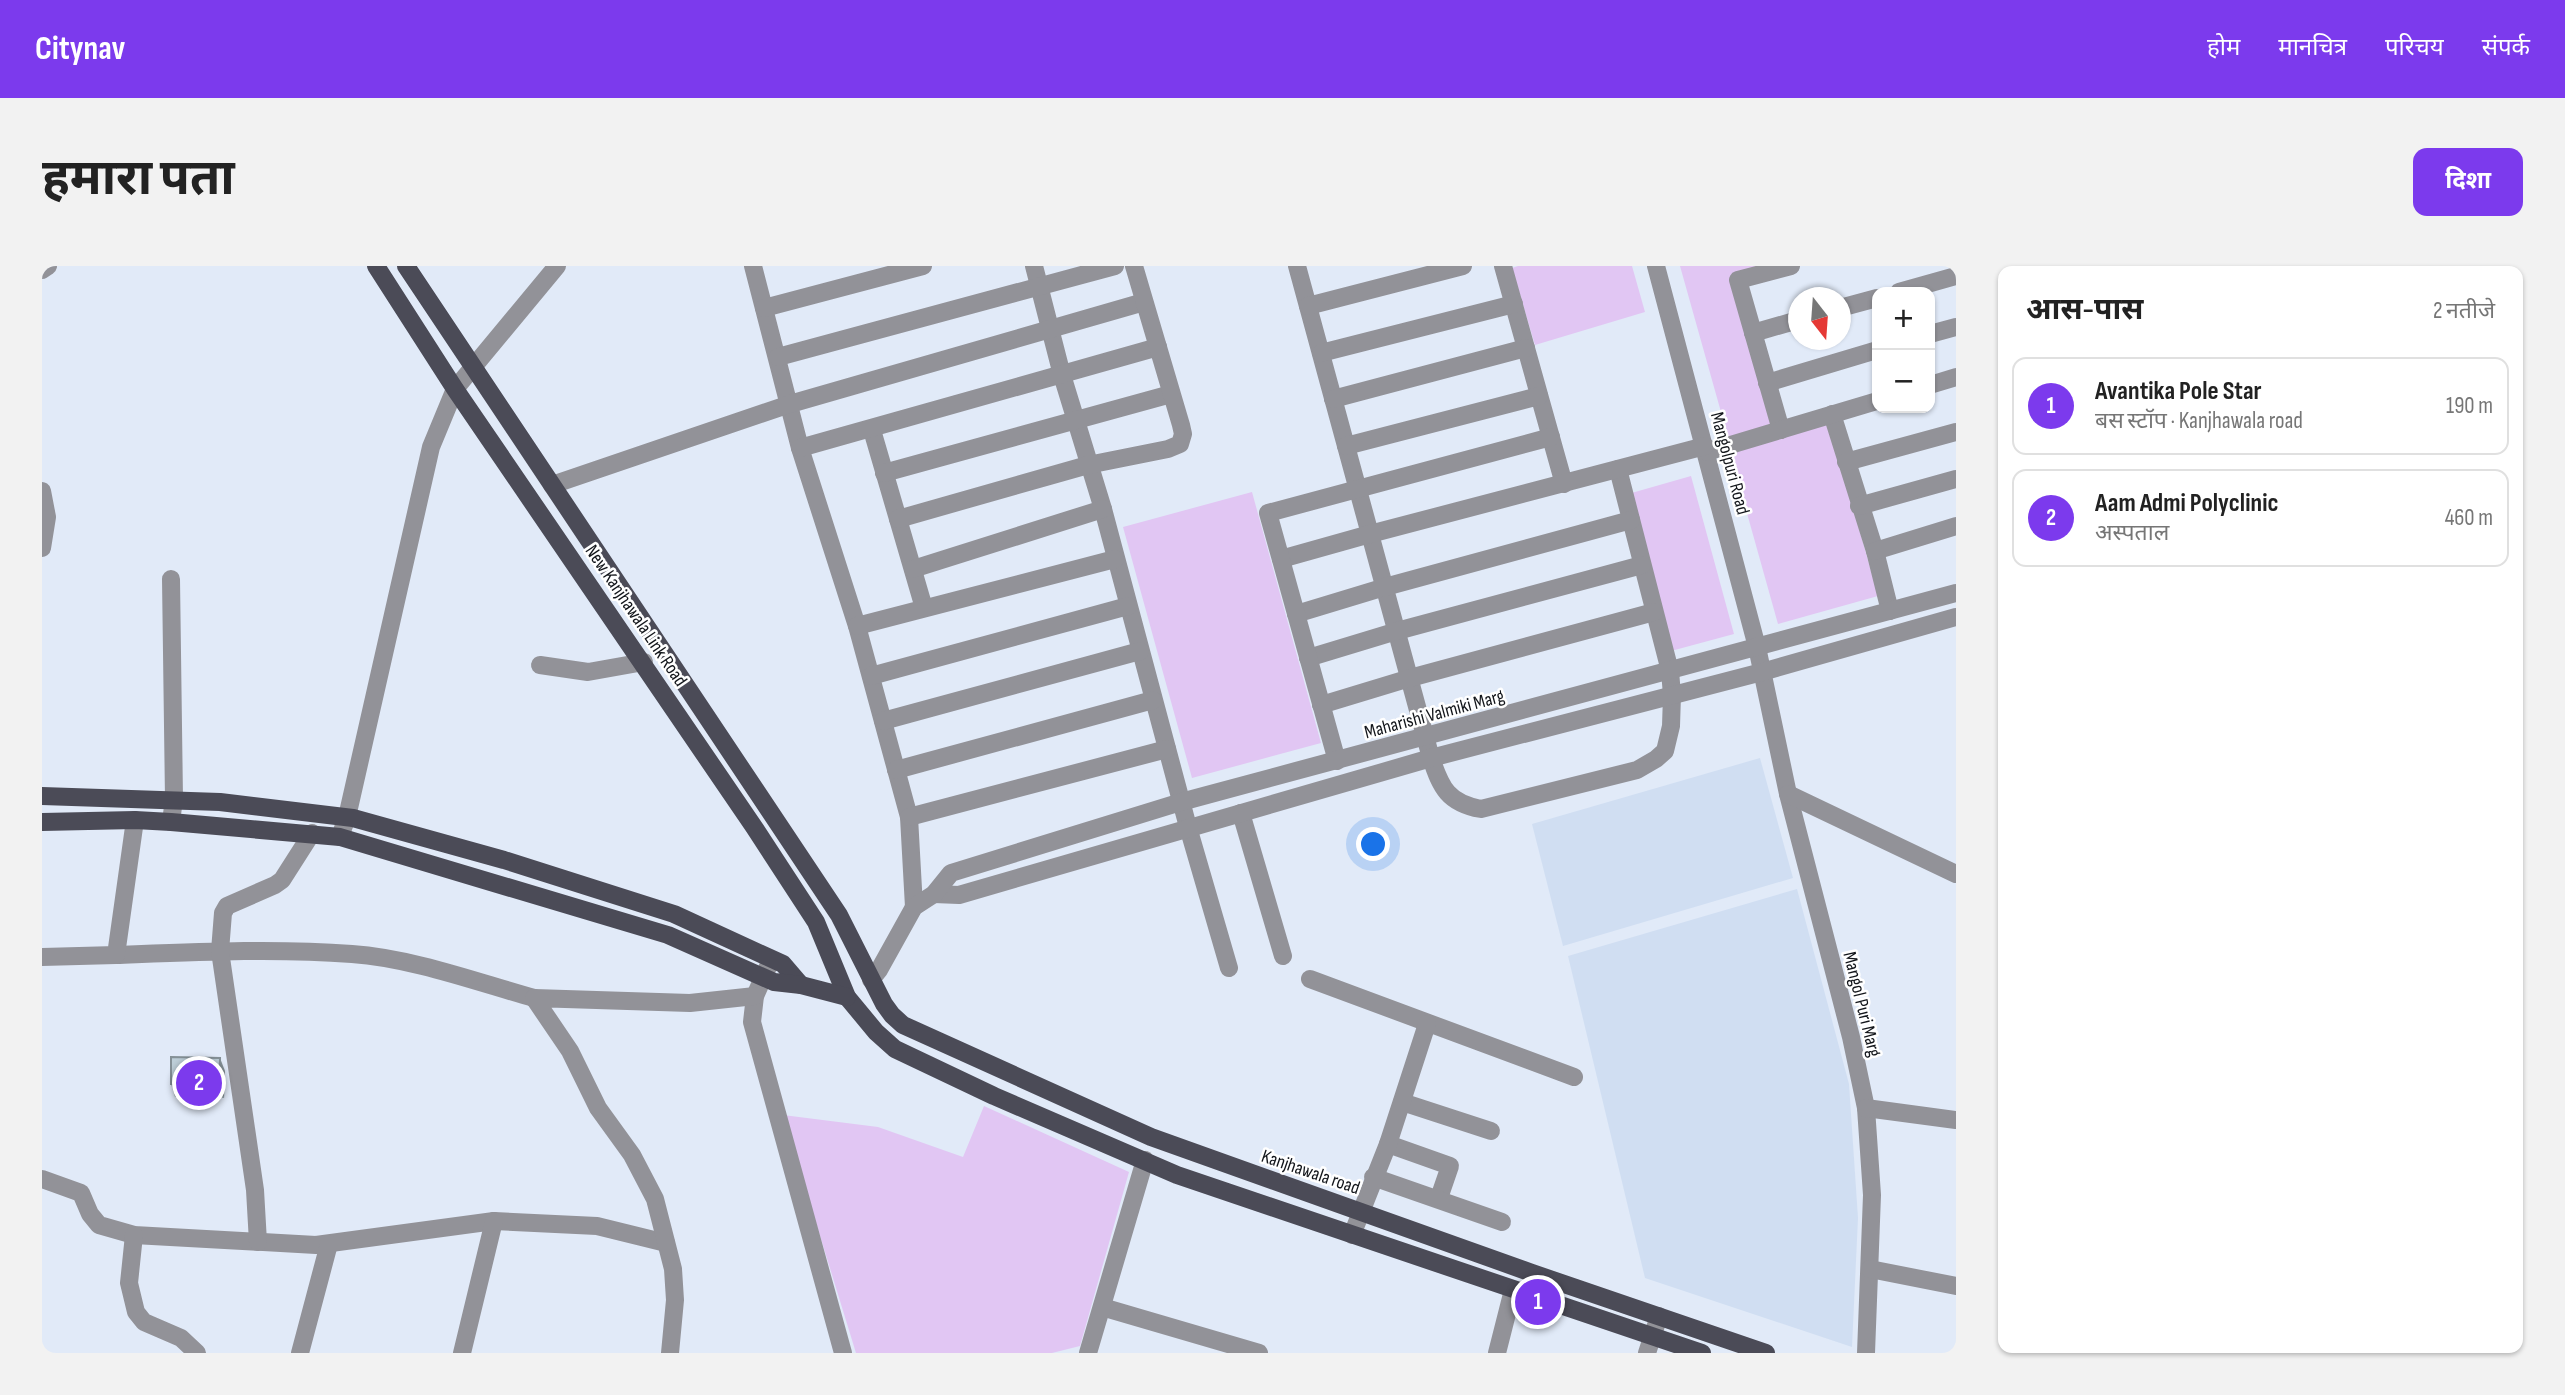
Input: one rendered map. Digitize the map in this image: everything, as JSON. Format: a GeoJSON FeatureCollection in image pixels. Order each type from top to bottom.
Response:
{"type":"FeatureCollection","features":[{"type":"Feature","properties":{"kind":"main road","name":"New Kanjhawala Link Road"},"geometry":{"type":"LineString","coordinates":[[376,266],[455,389],[644,662],[816,922],[847,997]]}},
{"type":"Feature","properties":{"kind":"main road","name":"New Kanjhawala Link Road"},"geometry":{"type":"LineString","coordinates":[[406,266],[839,915],[871,980]]}},
{"type":"Feature","properties":{"kind":"main road"},"geometry":{"type":"LineString","coordinates":[[42,796],[212,801],[347,817],[504,860],[674,914],[783,964],[802,985]]}},
{"type":"Feature","properties":{"kind":"main road"},"geometry":{"type":"LineString","coordinates":[[210,824],[212,801]]}},
{"type":"Feature","properties":{"kind":"main road"},"geometry":{"type":"LineString","coordinates":[[42,822],[135,820],[210,824],[340,837],[668,935],[774,982],[802,985],[847,997],[876,1031],[895,1049],[911,1058],[1177,1175],[1513,1290],[1649,1344],[1702,1353]]}},
{"type":"Feature","properties":{"kind":"main road"},"geometry":{"type":"LineString","coordinates":[[847,997],[871,980]]}},
{"type":"Feature","properties":{"kind":"main road","name":"Kanjhawala road"},"geometry":{"type":"LineString","coordinates":[[871,980],[892,1015],[908,1028],[1152,1137],[1766,1353]]}},
{"type":"Feature","properties":{"kind":"street"},"geometry":{"type":"LineString","coordinates":[[42,270],[48,266]]}},
{"type":"Feature","properties":{"kind":"street"},"geometry":{"type":"LineString","coordinates":[[340,837],[347,817],[431,447],[455,389],[557,266]]}},
{"type":"Feature","properties":{"kind":"street"},"geometry":{"type":"LineString","coordinates":[[753,266],[800,448],[857,626],[909,817],[914,907]]}},
{"type":"Feature","properties":{"kind":"street"},"geometry":{"type":"LineString","coordinates":[[764,308],[923,266]]}},
{"type":"Feature","properties":{"kind":"street"},"geometry":{"type":"LineString","coordinates":[[1034,266],[1229,968]]}},
{"type":"Feature","properties":{"kind":"street"},"geometry":{"type":"LineString","coordinates":[[778,357],[1115,266]]}},
{"type":"Feature","properties":{"kind":"street"},"geometry":{"type":"LineString","coordinates":[[898,519],[1088,465],[1168,449],[1180,444],[1183,434],[1134,266]]}},
{"type":"Feature","properties":{"kind":"street"},"geometry":{"type":"LineString","coordinates":[[1297,266],[1431,758],[1442,785],[1451,798],[1465,806],[1481,809],[1637,770],[1665,751],[1671,726],[1670,671],[1618,469]]}},
{"type":"Feature","properties":{"kind":"street"},"geometry":{"type":"LineString","coordinates":[[1308,306],[1463,266]]}},
{"type":"Feature","properties":{"kind":"street"},"geometry":{"type":"LineString","coordinates":[[1503,266],[1564,484]]}},
{"type":"Feature","properties":{"kind":"street","name":"Mangolpuri Road"},"geometry":{"type":"LineString","coordinates":[[1656,266],[1706,449],[1762,672]]}},
{"type":"Feature","properties":{"kind":"street"},"geometry":{"type":"LineString","coordinates":[[1781,430],[1738,280],[1791,266]]}},
{"type":"Feature","properties":{"kind":"street"},"geometry":{"type":"LineString","coordinates":[[1917,287],[1956,276]]}},
{"type":"Feature","properties":{"kind":"street"},"geometry":{"type":"LineString","coordinates":[[1851,306],[1872,299]]}},
{"type":"Feature","properties":{"kind":"street"},"geometry":{"type":"LineString","coordinates":[[552,485],[790,404],[1144,302]]}},
{"type":"Feature","properties":{"kind":"street"},"geometry":{"type":"LineString","coordinates":[[1321,353],[1514,304]]}},
{"type":"Feature","properties":{"kind":"street"},"geometry":{"type":"LineString","coordinates":[[1753,333],[1788,323]]}},
{"type":"Feature","properties":{"kind":"street"},"geometry":{"type":"LineString","coordinates":[[1935,333],[1956,327]]}},
{"type":"Feature","properties":{"kind":"street"},"geometry":{"type":"LineString","coordinates":[[800,448],[872,430],[1158,347]]}},
{"type":"Feature","properties":{"kind":"street"},"geometry":{"type":"LineString","coordinates":[[1333,399],[1526,348]]}},
{"type":"Feature","properties":{"kind":"street"},"geometry":{"type":"LineString","coordinates":[[1767,383],[1872,352]]}},
{"type":"Feature","properties":{"kind":"street"},"geometry":{"type":"LineString","coordinates":[[1935,383],[1956,377]]}},
{"type":"Feature","properties":{"kind":"street"},"geometry":{"type":"LineString","coordinates":[[884,473],[1171,394]]}},
{"type":"Feature","properties":{"kind":"street"},"geometry":{"type":"LineString","coordinates":[[1346,446],[1539,396]]}},
{"type":"Feature","properties":{"kind":"street"},"geometry":{"type":"LineString","coordinates":[[1281,559],[1618,469],[1781,430],[1872,402]]}},
{"type":"Feature","properties":{"kind":"street"},"geometry":{"type":"LineString","coordinates":[[1832,414],[1875,551],[1890,611]]}},
{"type":"Feature","properties":{"kind":"street"},"geometry":{"type":"LineString","coordinates":[[872,430],[924,608]]}},
{"type":"Feature","properties":{"kind":"street"},"geometry":{"type":"LineString","coordinates":[[1846,462],[1956,432]]}},
{"type":"Feature","properties":{"kind":"street"},"geometry":{"type":"LineString","coordinates":[[1336,761],[1268,513],[1551,437]]}},
{"type":"Feature","properties":{"kind":"street"},"geometry":{"type":"LineString","coordinates":[[1859,506],[1956,479]]}},
{"type":"Feature","properties":{"kind":"street"},"geometry":{"type":"LineString","coordinates":[[42,491],[47,517],[42,548]]}},
{"type":"Feature","properties":{"kind":"street"},"geometry":{"type":"LineString","coordinates":[[913,569],[1102,509]]}},
{"type":"Feature","properties":{"kind":"street"},"geometry":{"type":"LineString","coordinates":[[1296,614],[1631,520]]}},
{"type":"Feature","properties":{"kind":"street"},"geometry":{"type":"LineString","coordinates":[[1875,551],[1956,526]]}},
{"type":"Feature","properties":{"kind":"street"},"geometry":{"type":"LineString","coordinates":[[857,626],[1115,559]]}},
{"type":"Feature","properties":{"kind":"street"},"geometry":{"type":"LineString","coordinates":[[1308,658],[1397,631],[1642,565]]}},
{"type":"Feature","properties":{"kind":"street"},"geometry":{"type":"LineString","coordinates":[[171,822],[174,799],[172,579]]}},
{"type":"Feature","properties":{"kind":"street","name":"Maharishi Valmiki Marg"},"geometry":{"type":"LineString","coordinates":[[871,980],[914,907],[934,894],[951,873],[1181,802],[1956,593]]}},
{"type":"Feature","properties":{"kind":"street"},"geometry":{"type":"LineString","coordinates":[[871,676],[1128,606]]}},
{"type":"Feature","properties":{"kind":"street"},"geometry":{"type":"LineString","coordinates":[[1321,705],[1409,678],[1654,612]]}},
{"type":"Feature","properties":{"kind":"street","name":"Maharishi Valmiki Marg"},"geometry":{"type":"LineString","coordinates":[[934,894],[959,895],[1431,758],[1762,672],[1956,617]]}},
{"type":"Feature","properties":{"kind":"street"},"geometry":{"type":"LineString","coordinates":[[883,721],[1140,651]]}},
{"type":"Feature","properties":{"kind":"street"},"geometry":{"type":"LineString","coordinates":[[540,665],[588,672],[644,662]]}},
{"type":"Feature","properties":{"kind":"street","name":"Mangol Puri Marg"},"geometry":{"type":"LineString","coordinates":[[1762,672],[1788,794],[1851,1037],[1866,1108],[1872,1195],[1866,1353]]}},
{"type":"Feature","properties":{"kind":"street"},"geometry":{"type":"LineString","coordinates":[[896,770],[1153,700]]}},
{"type":"Feature","properties":{"kind":"street"},"geometry":{"type":"LineString","coordinates":[[909,817],[1167,749]]}},
{"type":"Feature","properties":{"kind":"street"},"geometry":{"type":"LineString","coordinates":[[1278,776],[1285,800]]}},
{"type":"Feature","properties":{"kind":"street"},"geometry":{"type":"LineString","coordinates":[[1788,794],[1956,874]]}},
{"type":"Feature","properties":{"kind":"street"},"geometry":{"type":"LineString","coordinates":[[1241,813],[1283,956]]}},
{"type":"Feature","properties":{"kind":"street"},"geometry":{"type":"LineString","coordinates":[[116,954],[135,820]]}},
{"type":"Feature","properties":{"kind":"street"},"geometry":{"type":"LineString","coordinates":[[258,1242],[255,1190],[220,951],[223,913],[227,906],[282,880],[312,833]]}},
{"type":"Feature","properties":{"kind":"street"},"geometry":{"type":"LineString","coordinates":[[42,957],[220,951],[354,954],[425,968],[534,998],[690,1003],[755,996]]}},
{"type":"Feature","properties":{"kind":"street"},"geometry":{"type":"LineString","coordinates":[[771,960],[755,996],[752,1022],[843,1353]]}},
{"type":"Feature","properties":{"kind":"street"},"geometry":{"type":"LineString","coordinates":[[1310,979],[1574,1077]]}},
{"type":"Feature","properties":{"kind":"street"},"geometry":{"type":"LineString","coordinates":[[534,998],[570,1051],[603,1116],[632,1154],[655,1199],[673,1269],[675,1300],[670,1353]]}},
{"type":"Feature","properties":{"kind":"street"},"geometry":{"type":"LineString","coordinates":[[1352,1235],[1388,1144],[1427,1024]]}},
{"type":"Feature","properties":{"kind":"street"},"geometry":{"type":"LineString","coordinates":[[1402,1102],[1491,1131]]}},
{"type":"Feature","properties":{"kind":"street"},"geometry":{"type":"LineString","coordinates":[[1866,1108],[1956,1120]]}},
{"type":"Feature","properties":{"kind":"street"},"geometry":{"type":"LineString","coordinates":[[1388,1144],[1450,1166],[1439,1198]]}},
{"type":"Feature","properties":{"kind":"street"},"geometry":{"type":"LineString","coordinates":[[1088,1353],[1145,1160]]}},
{"type":"Feature","properties":{"kind":"street"},"geometry":{"type":"LineString","coordinates":[[1373,1178],[1439,1198],[1502,1222]]}},
{"type":"Feature","properties":{"kind":"street"},"geometry":{"type":"LineString","coordinates":[[42,1179],[81,1193],[90,1214],[99,1225],[134,1235],[317,1245],[494,1221],[597,1226],[666,1243]]}},
{"type":"Feature","properties":{"kind":"street"},"geometry":{"type":"LineString","coordinates":[[462,1353],[494,1221]]}},
{"type":"Feature","properties":{"kind":"street"},"geometry":{"type":"LineString","coordinates":[[134,1235],[129,1283],[136,1312],[144,1322],[181,1338],[197,1353]]}},
{"type":"Feature","properties":{"kind":"street"},"geometry":{"type":"LineString","coordinates":[[300,1353],[329,1244]]}},
{"type":"Feature","properties":{"kind":"street"},"geometry":{"type":"LineString","coordinates":[[1870,1269],[1956,1286]]}},
{"type":"Feature","properties":{"kind":"street"},"geometry":{"type":"LineString","coordinates":[[1497,1353],[1513,1290]]}},
{"type":"Feature","properties":{"kind":"street"},"geometry":{"type":"LineString","coordinates":[[1102,1307],[1259,1353]]}},
{"type":"Feature","properties":{"kind":"street"},"geometry":{"type":"LineString","coordinates":[[1649,1344],[1660,1316]]}},
{"type":"Feature","properties":{"kind":"street"},"geometry":{"type":"LineString","coordinates":[[1677,1349],[1686,1325]]}},
{"type":"Feature","properties":{"kind":"shaded area"},"geometry":{"type":"Polygon","coordinates":[[[1632,266],[1645,312],[1535,345],[1512,268],[1632,266]]]}},
{"type":"Feature","properties":{"kind":"shaded area"},"geometry":{"type":"Polygon","coordinates":[[[1680,266],[1790,266],[1734,289],[1772,425],[1728,437],[1680,266]]]}},
{"type":"Feature","properties":{"kind":"shaded area"},"geometry":{"type":"Polygon","coordinates":[[[1829,421],[1878,596],[1778,624],[1729,449],[1829,421]]]}},
{"type":"Feature","properties":{"kind":"shaded area"},"geometry":{"type":"Polygon","coordinates":[[[1691,476],[1734,634],[1671,651],[1628,494],[1691,476]]]}},
{"type":"Feature","properties":{"kind":"shaded area"},"geometry":{"type":"Polygon","coordinates":[[[1252,492],[1321,743],[1192,778],[1123,527],[1252,492]]]}},
{"type":"Feature","properties":{"kind":"shaded area"},"geometry":{"type":"Polygon","coordinates":[[[1760,758],[1793,878],[1563,946],[1532,824],[1760,758]]]}},
{"type":"Feature","properties":{"kind":"shaded area"},"geometry":{"type":"Polygon","coordinates":[[[1797,889],[1849,1084],[1858,1218],[1852,1347],[1645,1278],[1568,956],[1797,889]]]}},
{"type":"Feature","properties":{"kind":"shaded area"},"geometry":{"type":"Polygon","coordinates":[[[984,1106],[1129,1172],[1080,1346],[1052,1353],[856,1353],[783,1115],[878,1127],[963,1157],[984,1106]]]}},
{"type":"Feature","properties":{"kind":"building"},"geometry":{"type":"Polygon","coordinates":[[[171,1057],[220,1058],[219,1085],[171,1084],[171,1057]]]}},
{"type":"Feature","properties":{"kind":"place","name":"Aam Admi Polyclinic"},"geometry":{"type":"Point","coordinates":[199,1083]}},
{"type":"Feature","properties":{"kind":"place","name":"Avantika Pole Star"},"geometry":{"type":"Point","coordinates":[1538,1302]}}]}
